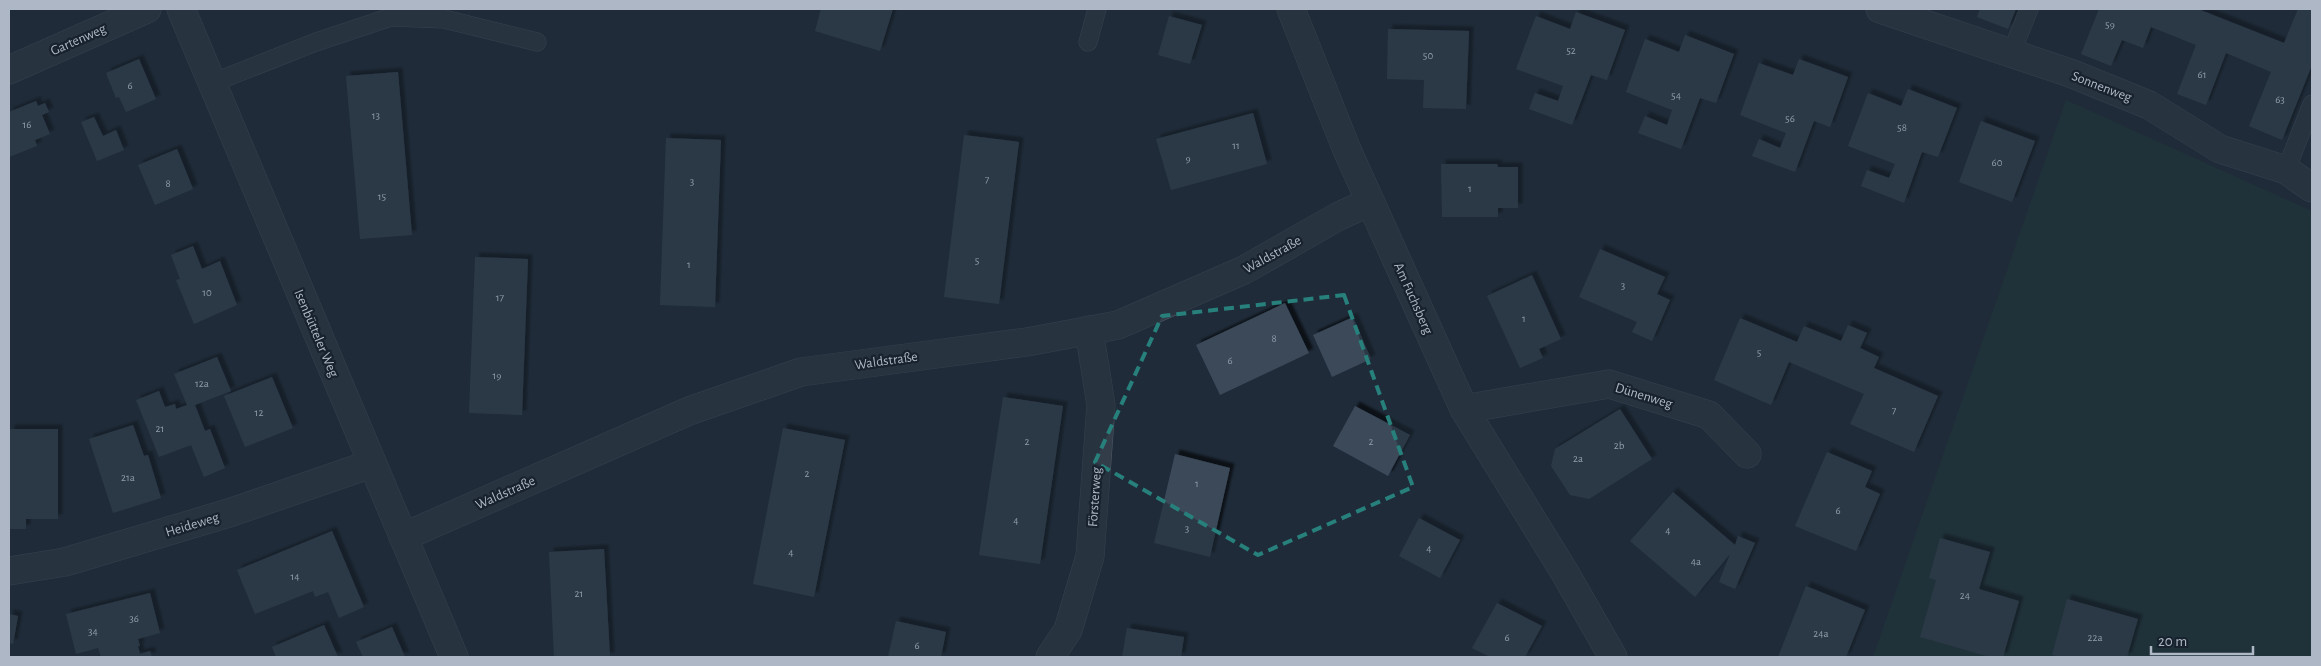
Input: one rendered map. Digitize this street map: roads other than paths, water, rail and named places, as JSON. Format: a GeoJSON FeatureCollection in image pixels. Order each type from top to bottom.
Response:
{"type":"FeatureCollection","features":[{"type":"Feature","properties":{"kind":"street","name":"Gartenweg"},"geometry":{"type":"LineString","coordinates":[[9,70],[147,9]]}},
{"type":"Feature","properties":{"kind":"street","name":"Isenbütteler Weg"},"geometry":{"type":"LineString","coordinates":[[182,9],[371,464],[454,657]]}},
{"type":"Feature","properties":{"kind":"street","name":"Am Fuchsberg"},"geometry":{"type":"LineString","coordinates":[[1291,9],[1346,150],[1464,410],[1565,572],[1613,657]]}},
{"type":"Feature","properties":{"kind":"street","name":"Sonnenweg"},"geometry":{"type":"LineString","coordinates":[[1880,9],[2070,74],[2150,105],[2220,149],[2286,170],[2312,188]]}},
{"type":"Feature","properties":{"kind":"street","name":"Waldstraße"},"geometry":{"type":"LineString","coordinates":[[403,537],[689,411],[801,372],[1028,342],[1118,325],[1244,270],[1339,216],[1370,202]]}},
{"type":"Feature","properties":{"kind":"street","name":"Försterweg"},"geometry":{"type":"LineString","coordinates":[[1050,657],[1068,630],[1090,556],[1101,405],[1089,330]]}},
{"type":"Feature","properties":{"kind":"street","name":"Dünenweg"},"geometry":{"type":"LineString","coordinates":[[1464,410],[1609,384],[1709,415],[1747,454]]}},
{"type":"Feature","properties":{"kind":"street","name":"Heideweg"},"geometry":{"type":"LineString","coordinates":[[9,571],[65,562],[232,512],[371,464]]}},
{"type":"Feature","properties":{"kind":"lane"},"geometry":{"type":"LineString","coordinates":[[1088,42],[1097,9]]}},
{"type":"Feature","properties":{"kind":"lane"},"geometry":{"type":"LineString","coordinates":[[2011,54],[2030,9]]}},
{"type":"Feature","properties":{"kind":"lane"},"geometry":{"type":"LineString","coordinates":[[212,83],[316,42],[391,17],[444,19],[537,42]]}},
{"type":"Feature","properties":{"kind":"lane"},"geometry":{"type":"LineString","coordinates":[[2286,170],[2312,104]]}}]}
